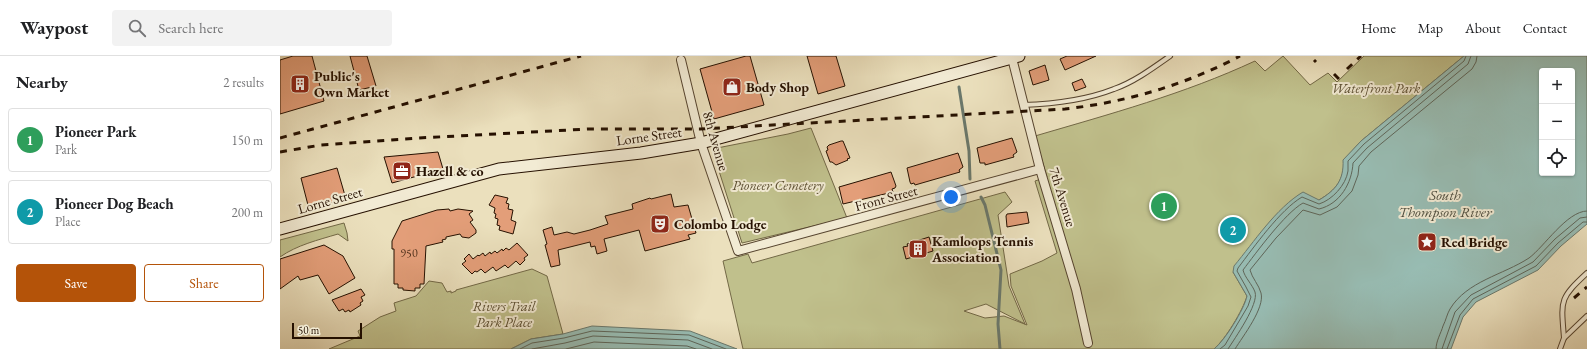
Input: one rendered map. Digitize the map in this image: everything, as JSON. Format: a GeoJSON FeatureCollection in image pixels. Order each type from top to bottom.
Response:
{"type":"FeatureCollection","features":[{"type":"Feature","properties":{"kind":"street","name":"7th Avenue"},"geometry":{"type":"LineString","coordinates":[[1015,57],[1023,105],[1040,169],[1076,290],[1088,344]]}},
{"type":"Feature","properties":{"kind":"street","name":"Lorne Street"},"geometry":{"type":"LineString","coordinates":[[280,229],[499,169],[641,153],[701,143],[1015,57]]}},
{"type":"Feature","properties":{"kind":"street","name":"8th Avenue"},"geometry":{"type":"LineString","coordinates":[[681,60],[701,143],[738,251]]}},
{"type":"Feature","properties":{"kind":"street","name":"Front Street"},"geometry":{"type":"LineString","coordinates":[[738,251],[1040,169]]}},
{"type":"Feature","properties":{"kind":"lane"},"geometry":{"type":"LineString","coordinates":[[1023,105],[1054,104],[1114,89],[1149,71],[1170,56]]}},
{"type":"Feature","properties":{"kind":"lane"},"geometry":{"type":"LineString","coordinates":[[1560,349],[1564,338],[1562,310],[1564,298],[1569,290],[1587,273]]}},
{"type":"Feature","properties":{"kind":"lane"},"geometry":{"type":"LineString","coordinates":[[1564,338],[1587,316]]}},
{"type":"Feature","properties":{"kind":"green space","name":"Waterfront Park"},"geometry":{"type":"Polygon","coordinates":[[[1283,56],[1310,85],[1328,73],[1337,82],[1364,56],[1464,56],[1361,141],[1344,160],[1341,179],[1338,184],[1233,272],[1247,296],[1242,309],[1233,324],[1214,349],[743,349],[723,261],[748,254],[752,263],[1005,192],[1012,202],[998,215],[1009,286],[1025,324],[986,304],[964,311],[985,318],[1004,316],[1027,325],[1011,286],[1010,274],[1057,253],[1035,181],[1047,177],[1035,136],[1119,111],[1201,84],[1255,61],[1265,71],[1283,56]]]}},
{"type":"Feature","properties":{"kind":"green space","name":"Pioneer Cemetery"},"geometry":{"type":"Polygon","coordinates":[[[811,128],[847,218],[742,243],[712,149],[811,128]]]}},
{"type":"Feature","properties":{"kind":"green space"},"geometry":{"type":"Polygon","coordinates":[[[344,223],[348,241],[338,234],[301,246],[280,257],[280,240],[344,223]]]}},
{"type":"Feature","properties":{"kind":"green space","name":"Rivers Trail Park Place"},"geometry":{"type":"Polygon","coordinates":[[[532,269],[547,276],[563,334],[531,339],[511,349],[329,349],[360,336],[358,331],[380,317],[396,311],[394,303],[416,296],[429,281],[442,283],[447,292],[451,291],[451,293],[456,290],[532,269]]]}},
{"type":"Feature","properties":{"kind":"water","name":"South Thompson River"},"geometry":{"type":"Polygon","coordinates":[[[1464,56],[1587,56],[1587,224],[1561,246],[1538,270],[1476,302],[1463,317],[1451,349],[1214,349],[1234,324],[1247,296],[1233,272],[1234,266],[1266,226],[1293,199],[1303,192],[1319,200],[1330,192],[1338,184],[1342,173],[1343,160],[1361,141],[1464,56]]]}},
{"type":"Feature","properties":{"kind":"water"},"geometry":{"type":"Polygon","coordinates":[[[592,326],[690,331],[737,349],[511,349],[531,339],[563,334],[592,326]]]}},
{"type":"Feature","properties":{"kind":"building","name":"Public's Own Market"},"geometry":{"type":"Polygon","coordinates":[[[293,56],[312,56],[324,101],[280,114],[280,60],[293,56]]]}},
{"type":"Feature","properties":{"kind":"building"},"geometry":{"type":"Polygon","coordinates":[[[350,56],[367,56],[376,86],[359,90],[350,56]]]}},
{"type":"Feature","properties":{"kind":"building","name":"Body Shop"},"geometry":{"type":"Polygon","coordinates":[[[750,56],[764,105],[714,119],[700,69],[750,56]]]}},
{"type":"Feature","properties":{"kind":"building"},"geometry":{"type":"Polygon","coordinates":[[[807,56],[836,56],[845,86],[818,94],[807,56]]]}},
{"type":"Feature","properties":{"kind":"building"},"geometry":{"type":"Polygon","coordinates":[[[1067,56],[1096,56],[1065,70],[1060,59],[1067,56]]]}},
{"type":"Feature","properties":{"kind":"building"},"geometry":{"type":"Polygon","coordinates":[[[1045,65],[1049,80],[1033,85],[1029,71],[1045,65]]]}},
{"type":"Feature","properties":{"kind":"building"},"geometry":{"type":"Polygon","coordinates":[[[1082,79],[1086,87],[1075,91],[1072,83],[1082,79]]]}},
{"type":"Feature","properties":{"kind":"building"},"geometry":{"type":"Polygon","coordinates":[[[1012,138],[1017,152],[1013,155],[1014,157],[985,165],[985,163],[980,163],[977,148],[1012,138]]]}},
{"type":"Feature","properties":{"kind":"building"},"geometry":{"type":"Polygon","coordinates":[[[843,141],[850,158],[836,165],[830,162],[826,151],[828,150],[827,147],[829,145],[843,141]]]}},
{"type":"Feature","properties":{"kind":"building"},"geometry":{"type":"Polygon","coordinates":[[[438,152],[443,169],[392,183],[384,157],[438,152]]]}},
{"type":"Feature","properties":{"kind":"building"},"geometry":{"type":"Polygon","coordinates":[[[958,153],[963,167],[959,170],[960,172],[915,185],[914,183],[911,184],[907,168],[958,153]]]}},
{"type":"Feature","properties":{"kind":"building"},"geometry":{"type":"Polygon","coordinates":[[[337,168],[346,199],[309,209],[301,178],[337,168]]]}},
{"type":"Feature","properties":{"kind":"building"},"geometry":{"type":"Polygon","coordinates":[[[891,172],[896,186],[892,189],[893,192],[843,204],[839,187],[891,172]]]}},
{"type":"Feature","properties":{"kind":"building"},"geometry":{"type":"Polygon","coordinates":[[[671,194],[674,207],[688,205],[696,233],[688,235],[690,239],[645,251],[639,230],[604,239],[607,251],[597,254],[595,246],[591,247],[590,242],[558,250],[560,265],[551,267],[545,245],[547,244],[543,230],[552,227],[554,235],[567,232],[574,234],[590,230],[608,224],[605,216],[633,209],[632,204],[650,198],[671,194]]]}},
{"type":"Feature","properties":{"kind":"building"},"geometry":{"type":"Polygon","coordinates":[[[495,195],[508,198],[506,203],[509,204],[508,209],[513,210],[511,220],[516,222],[513,234],[499,230],[500,226],[497,225],[498,219],[495,218],[496,214],[494,213],[495,208],[489,205],[495,195]]]}},
{"type":"Feature","properties":{"kind":"building"},"geometry":{"type":"Polygon","coordinates":[[[449,209],[450,211],[458,209],[473,211],[469,214],[473,220],[470,222],[476,230],[476,233],[469,238],[462,237],[460,234],[446,237],[446,239],[442,240],[443,242],[426,246],[424,284],[420,284],[420,288],[415,288],[415,291],[398,288],[398,284],[394,284],[394,249],[392,249],[392,241],[402,221],[437,210],[449,209]]]}},
{"type":"Feature","properties":{"kind":"building"},"geometry":{"type":"Polygon","coordinates":[[[1027,212],[1029,223],[1007,227],[1007,214],[1027,212]]]}},
{"type":"Feature","properties":{"kind":"building","name":"Kamloops Tennis Association"},"geometry":{"type":"Polygon","coordinates":[[[929,237],[933,251],[906,259],[903,247],[908,246],[907,244],[929,237]]]}},
{"type":"Feature","properties":{"kind":"building"},"geometry":{"type":"Polygon","coordinates":[[[517,243],[528,255],[524,258],[525,260],[520,265],[516,261],[508,268],[505,265],[496,271],[493,267],[485,273],[481,269],[472,274],[462,264],[466,261],[464,259],[469,254],[473,259],[483,253],[485,256],[490,252],[491,254],[495,251],[497,253],[506,248],[509,250],[517,243]]]}},
{"type":"Feature","properties":{"kind":"building"},"geometry":{"type":"Polygon","coordinates":[[[324,245],[343,256],[355,278],[329,294],[318,275],[300,280],[298,276],[280,289],[280,259],[324,245]]]}},
{"type":"Feature","properties":{"kind":"building"},"geometry":{"type":"Polygon","coordinates":[[[361,289],[365,295],[361,297],[363,301],[360,303],[361,305],[350,312],[349,310],[345,312],[343,309],[339,311],[332,300],[361,289]]]}},
{"type":"Feature","properties":{"kind":"waterway"},"geometry":{"type":"LineString","coordinates":[[959,87],[969,151],[970,179]]}},
{"type":"Feature","properties":{"kind":"waterway"},"geometry":{"type":"LineString","coordinates":[[981,197],[985,205],[1001,270],[998,324],[1000,349]]}},
{"type":"Feature","properties":{"kind":"railway"},"geometry":{"type":"LineString","coordinates":[[280,138],[581,56]]}},
{"type":"Feature","properties":{"kind":"railway"},"geometry":{"type":"LineString","coordinates":[[280,152],[321,145],[419,138],[588,129],[700,129],[1065,109],[1111,102],[1155,91],[1198,76],[1240,56]]}},
{"type":"Feature","properties":{"kind":"railway"},"geometry":{"type":"LineString","coordinates":[[1347,69],[1361,56]]}},
{"type":"Feature","properties":{"kind":"railway"},"geometry":{"type":"LineString","coordinates":[[1334,74],[1339,79]]}},
{"type":"Feature","properties":{"kind":"railway"},"geometry":{"type":"LineString","coordinates":[[1574,298],[1587,287]]}},
{"type":"Feature","properties":{"kind":"place","name":"Public's Own Market"},"geometry":{"type":"Point","coordinates":[300,84]}},
{"type":"Feature","properties":{"kind":"place","name":"Body Shop"},"geometry":{"type":"Point","coordinates":[732,87]}},
{"type":"Feature","properties":{"kind":"place","name":"Hazell & co"},"geometry":{"type":"Point","coordinates":[402,171]}},
{"type":"Feature","properties":{"kind":"place","name":"Pioneer Park"},"geometry":{"type":"Point","coordinates":[1164,206]}},
{"type":"Feature","properties":{"kind":"place","name":"Colombo Lodge"},"geometry":{"type":"Point","coordinates":[660,224]}},
{"type":"Feature","properties":{"kind":"place","name":"Pioneer Dog Beach"},"geometry":{"type":"Point","coordinates":[1233,230]}},
{"type":"Feature","properties":{"kind":"place","name":"Red Bridge"},"geometry":{"type":"Point","coordinates":[1427,242]}},
{"type":"Feature","properties":{"kind":"place","name":"Kamloops Tennis Association"},"geometry":{"type":"Point","coordinates":[918,249]}}]}
